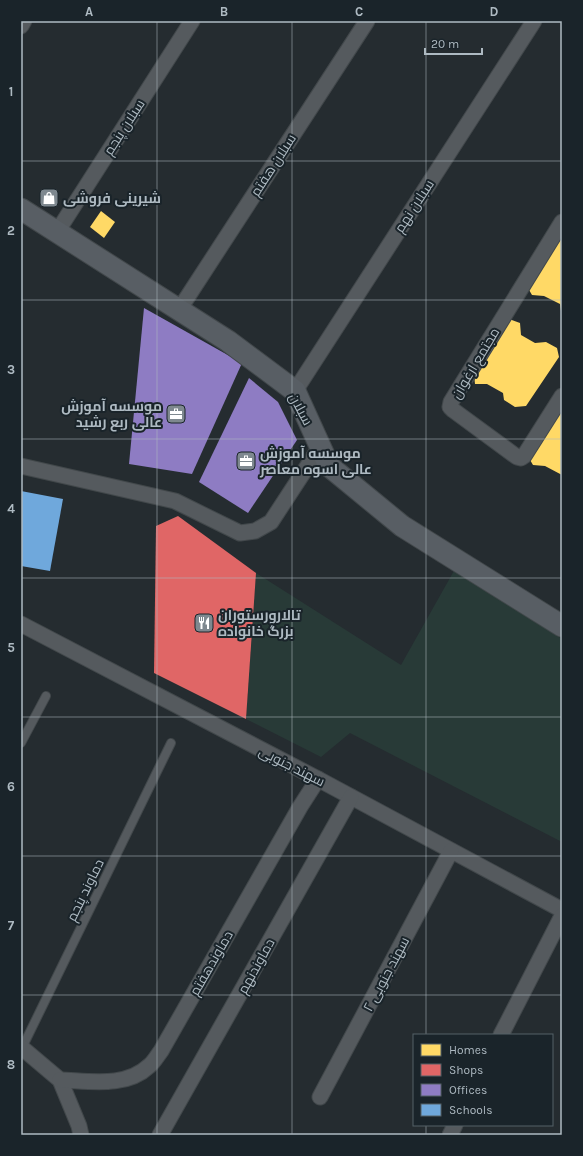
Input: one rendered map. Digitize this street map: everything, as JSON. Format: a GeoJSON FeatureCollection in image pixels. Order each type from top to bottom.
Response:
{"type":"FeatureCollection","features":[{"type":"Feature","properties":{"kind":"street"},"geometry":{"type":"LineString","coordinates":[[21,26],[24,21]]}},
{"type":"Feature","properties":{"kind":"street","name":"سبلان پنجم"},"geometry":{"type":"LineString","coordinates":[[57,232],[192,21]]}},
{"type":"Feature","properties":{"kind":"street","name":"سبلان هفتم"},"geometry":{"type":"LineString","coordinates":[[179,310],[367,21]]}},
{"type":"Feature","properties":{"kind":"street","name":"سبلان نهم"},"geometry":{"type":"LineString","coordinates":[[295,391],[534,21]]}},
{"type":"Feature","properties":{"kind":"street","name":"سبلان"},"geometry":{"type":"LineString","coordinates":[[21,209],[228,341],[295,391],[329,466],[402,526],[562,626]]}},
{"type":"Feature","properties":{"kind":"street","name":"مجتمع ارغوان"},"geometry":{"type":"LineString","coordinates":[[562,222],[451,402],[450,406],[478,429],[517,457],[521,458],[524,456],[562,396]]}},
{"type":"Feature","properties":{"kind":"street"},"geometry":{"type":"LineString","coordinates":[[21,466],[175,501],[240,533],[255,531],[271,522],[320,447]]}},
{"type":"Feature","properties":{"kind":"street","name":"سهند جنوبی"},"geometry":{"type":"LineString","coordinates":[[21,624],[318,779],[562,910]]}},
{"type":"Feature","properties":{"kind":"street","name":"دماوندهفتم"},"geometry":{"type":"LineString","coordinates":[[60,1080],[114,1081],[131,1077],[149,1066],[161,1051],[300,807],[318,779]]}},
{"type":"Feature","properties":{"kind":"street","name":"دماوندنهم"},"geometry":{"type":"LineString","coordinates":[[160,1135],[351,797]]}},
{"type":"Feature","properties":{"kind":"street","name":"سهند جنوبی ۲"},"geometry":{"type":"LineString","coordinates":[[320,1097],[451,851]]}},
{"type":"Feature","properties":{"kind":"street"},"geometry":{"type":"LineString","coordinates":[[502,1034],[562,916]]}},
{"type":"Feature","properties":{"kind":"street"},"geometry":{"type":"LineString","coordinates":[[21,1048],[60,1080],[79,1126],[81,1135]]}},
{"type":"Feature","properties":{"kind":"street"},"geometry":{"type":"LineString","coordinates":[[450,1135],[454,1126]]}},
{"type":"Feature","properties":{"kind":"lane"},"geometry":{"type":"LineString","coordinates":[[21,743],[46,696]]}},
{"type":"Feature","properties":{"kind":"lane","name":"دماوند پنجم"},"geometry":{"type":"LineString","coordinates":[[21,1048],[171,743]]}},
{"type":"Feature","properties":{"kind":"green space"},"geometry":{"type":"Polygon","coordinates":[[[455,569],[562,639],[562,842],[350,733],[321,757],[246,719],[256,573],[401,665],[455,569]]]}},
{"type":"Feature","properties":{"kind":"building: Homes"},"geometry":{"type":"Polygon","coordinates":[[[101,211],[115,222],[104,238],[90,227],[101,211]]]}},
{"type":"Feature","properties":{"kind":"building: Homes"},"geometry":{"type":"Polygon","coordinates":[[[562,232],[561,311],[560,304],[544,296],[532,295],[525,283],[562,232]]]}},
{"type":"Feature","properties":{"kind":"building: Homes"},"geometry":{"type":"Polygon","coordinates":[[[509,319],[520,323],[521,335],[535,343],[546,342],[557,348],[559,357],[526,406],[515,407],[504,400],[503,393],[487,384],[475,384],[474,375],[509,319]]]}},
{"type":"Feature","properties":{"kind":"building: Homes"},"geometry":{"type":"Polygon","coordinates":[[[177,342],[218,360],[190,437],[150,423],[177,342]]]}},
{"type":"Feature","properties":{"kind":"building: Homes"},"geometry":{"type":"Polygon","coordinates":[[[562,403],[562,475],[545,466],[533,465],[526,453],[562,403]]]}},
{"type":"Feature","properties":{"kind":"building: Shops","name":"تالارورستوران بزرگ خانواده"},"geometry":{"type":"Polygon","coordinates":[[[178,516],[256,573],[246,719],[154,673],[156,526],[178,516]]]}},
{"type":"Feature","properties":{"kind":"building: Offices","name":"موسسه آموزش عالی ربع رشید"},"geometry":{"type":"Polygon","coordinates":[[[144,308],[242,363],[192,474],[129,464],[144,308]]]}},
{"type":"Feature","properties":{"kind":"building: Offices","name":"موسسه آموزش عالی اسوه معاصر"},"geometry":{"type":"Polygon","coordinates":[[[249,378],[278,402],[297,440],[248,513],[199,482],[249,378]]]}},
{"type":"Feature","properties":{"kind":"building: Schools"},"geometry":{"type":"Polygon","coordinates":[[[21,491],[63,499],[50,571],[21,566],[21,491]]]}},
{"type":"Feature","properties":{"kind":"place","name":"شیرینی فروشی"},"geometry":{"type":"Point","coordinates":[49,198]}},
{"type":"Feature","properties":{"kind":"place","name":"موسسه آموزش عالی ربع رشید"},"geometry":{"type":"Point","coordinates":[176,414]}},
{"type":"Feature","properties":{"kind":"place","name":"موسسه آموزش عالی اسوه معاصر"},"geometry":{"type":"Point","coordinates":[246,461]}},
{"type":"Feature","properties":{"kind":"place","name":"تالارورستوران بزرگ خانواده"},"geometry":{"type":"Point","coordinates":[204,623]}}]}
